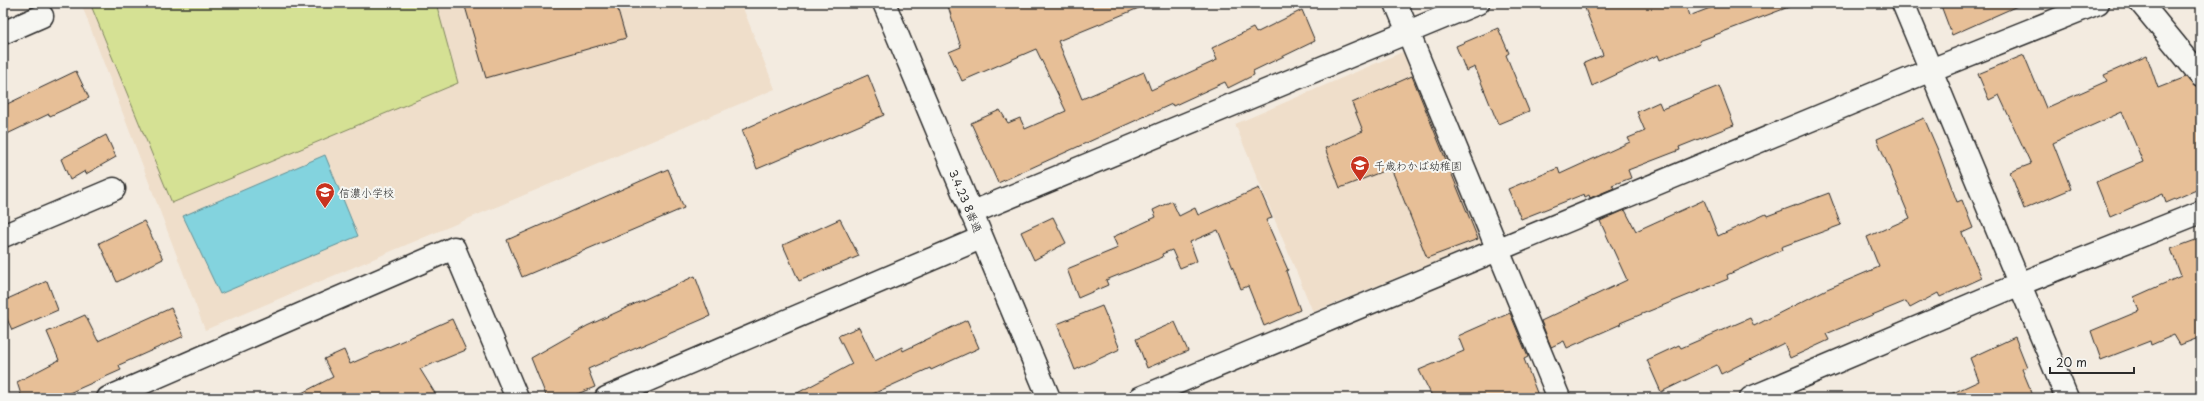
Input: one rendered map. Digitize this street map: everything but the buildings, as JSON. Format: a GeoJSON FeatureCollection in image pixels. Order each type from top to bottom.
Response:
{"type":"FeatureCollection","features":[{"type":"Feature","properties":{"kind":"street","name":"3.4.23 8番通"},"geometry":{"type":"LineString","coordinates":[[884,3],[1049,398]]}},
{"type":"Feature","properties":{"kind":"street"},"geometry":{"type":"LineString","coordinates":[[1396,3],[1559,398]]}},
{"type":"Feature","properties":{"kind":"street"},"geometry":{"type":"LineString","coordinates":[[971,213],[1478,3]]}},
{"type":"Feature","properties":{"kind":"street"},"geometry":{"type":"LineString","coordinates":[[1903,3],[2067,398]]}},
{"type":"Feature","properties":{"kind":"street"},"geometry":{"type":"LineString","coordinates":[[1140,398],[1931,70],[2098,3]]}},
{"type":"Feature","properties":{"kind":"street"},"geometry":{"type":"LineString","coordinates":[[2141,3],[2201,76]]}},
{"type":"Feature","properties":{"kind":"street"},"geometry":{"type":"LineString","coordinates":[[3,33],[42,16]]}},
{"type":"Feature","properties":{"kind":"street"},"geometry":{"type":"LineString","coordinates":[[3,236],[114,189]]}},
{"type":"Feature","properties":{"kind":"street"},"geometry":{"type":"LineString","coordinates":[[1751,398],[2020,284],[2201,212]]}},
{"type":"Feature","properties":{"kind":"street"},"geometry":{"type":"LineString","coordinates":[[606,398],[981,238]]}},
{"type":"Feature","properties":{"kind":"street"},"geometry":{"type":"LineString","coordinates":[[108,398],[454,248],[517,398]]}},
{"type":"Feature","properties":{"kind":"shaded area","name":"信濃小学校"},"geometry":{"type":"Polygon","coordinates":[[[81,3],[741,3],[775,89],[205,330],[81,3]]]}},
{"type":"Feature","properties":{"kind":"shaded area","name":"千歳わかば幼稚園"},"geometry":{"type":"Polygon","coordinates":[[[1407,50],[1486,241],[1313,312],[1235,124],[1407,50]]]}},
{"type":"Feature","properties":{"kind":"green space"},"geometry":{"type":"Polygon","coordinates":[[[90,3],[436,3],[458,83],[172,203],[90,3]]]}},
{"type":"Feature","properties":{"kind":"water"},"geometry":{"type":"Polygon","coordinates":[[[325,155],[358,236],[220,294],[183,216],[325,155]]]}},
{"type":"Feature","properties":{"kind":"place","name":"千歳わかば幼稚園"},"geometry":{"type":"Point","coordinates":[1360,182]}},
{"type":"Feature","properties":{"kind":"place","name":"信濃小学校"},"geometry":{"type":"Point","coordinates":[325,209]}}]}
